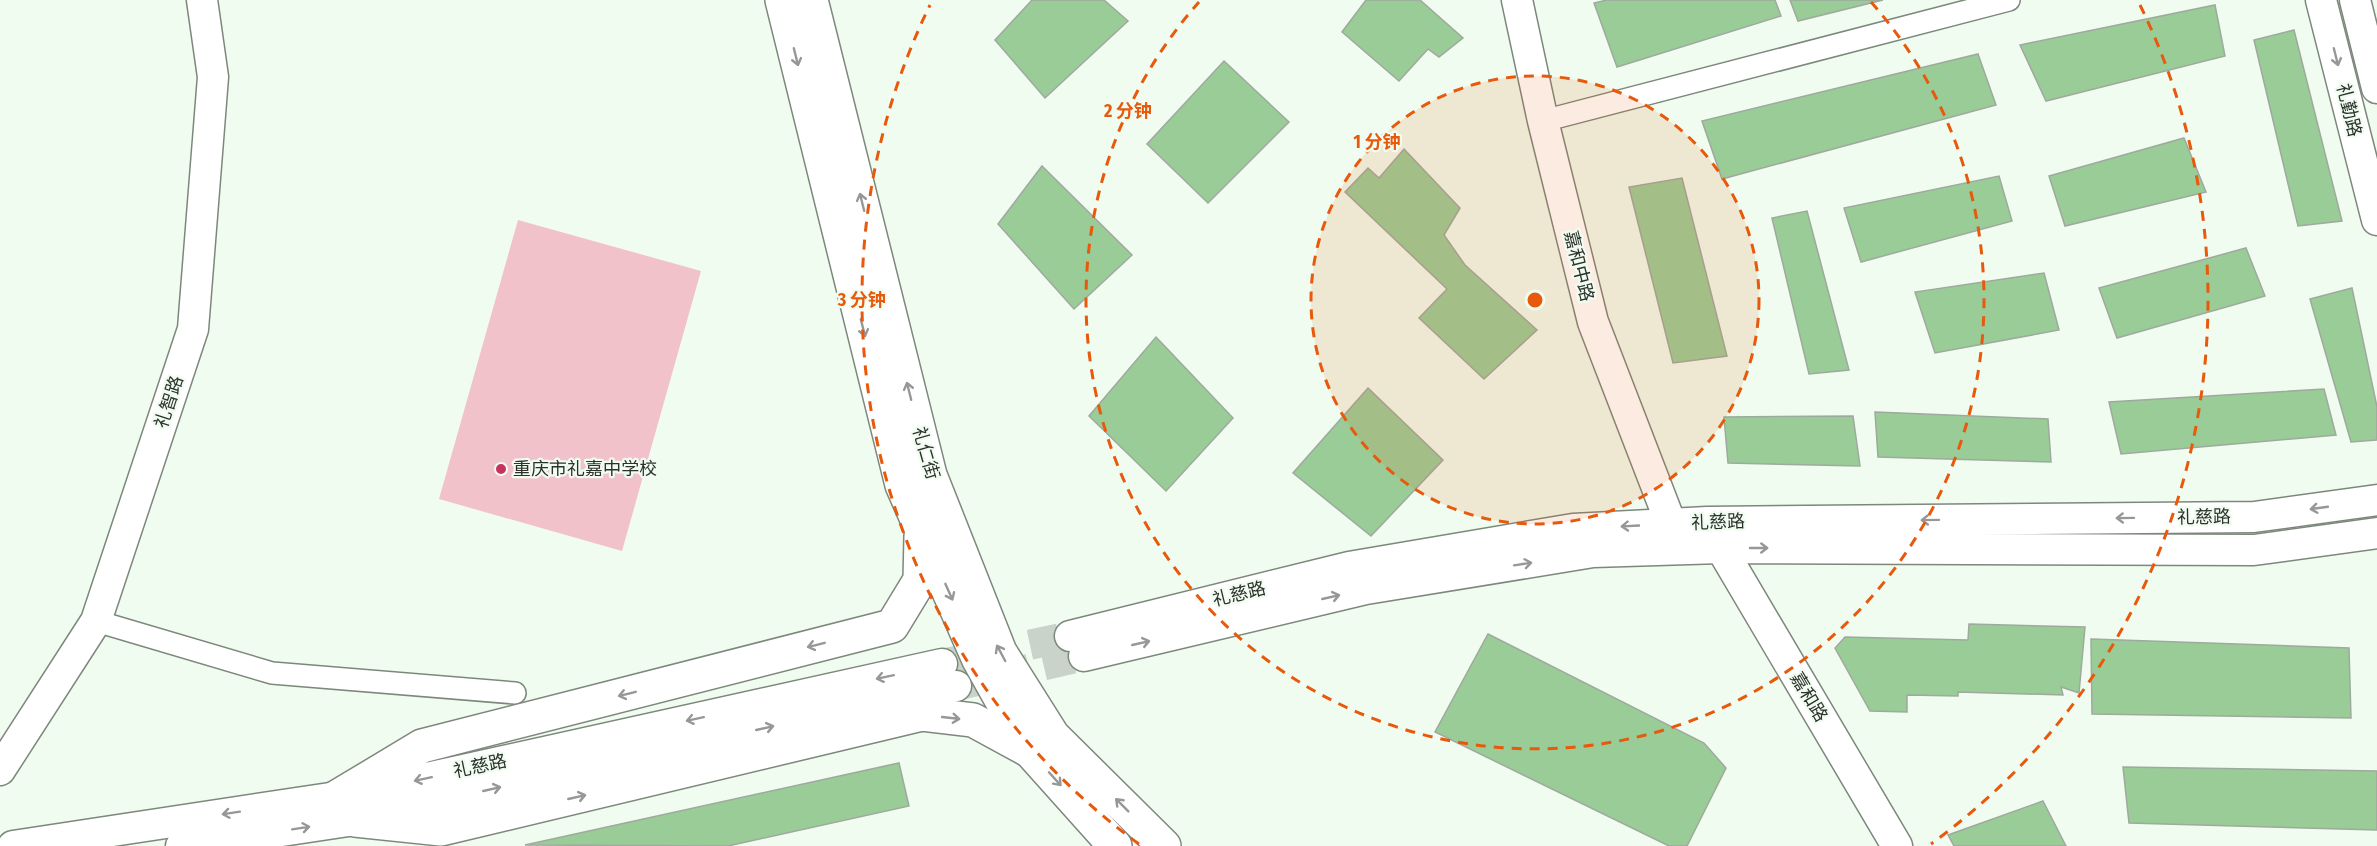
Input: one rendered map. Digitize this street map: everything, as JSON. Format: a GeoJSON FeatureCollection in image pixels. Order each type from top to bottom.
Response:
{"type":"FeatureCollection","features":[{"type":"Feature","properties":{"kind":"main road","name":"礼智路"},"geometry":{"type":"LineString","coordinates":[[0,770],[96,621],[193,329],[213,77],[202,0]]}},
{"type":"Feature","properties":{"kind":"main road","name":"礼仁街"},"geometry":{"type":"LineString","coordinates":[[782,0],[902,485],[979,660],[1030,751],[1115,846]]}},
{"type":"Feature","properties":{"kind":"main road","name":"礼仁街"},"geometry":{"type":"LineString","coordinates":[[811,0],[930,475],[1000,652],[1053,736],[1164,846]]}},
{"type":"Feature","properties":{"kind":"main road","name":"嘉和中路"},"geometry":{"type":"LineString","coordinates":[[1517,0],[1543,121],[1593,321],[1671,524]]}},
{"type":"Feature","properties":{"kind":"main road","name":"礼勤路"},"geometry":{"type":"LineString","coordinates":[[2321,0],[2377,219]]}},
{"type":"Feature","properties":{"kind":"main road","name":"礼勤路"},"geometry":{"type":"LineString","coordinates":[[2355,0],[2377,88]]}},
{"type":"Feature","properties":{"kind":"main road","name":"礼慈路"},"geometry":{"type":"LineString","coordinates":[[2377,500],[2254,517],[1671,524],[1573,529],[1349,567],[1077,646],[1366,589],[1593,552],[1721,548],[2254,550],[2377,533]]}},
{"type":"Feature","properties":{"kind":"main road"},"geometry":{"type":"LineString","coordinates":[[346,808],[422,746],[892,626],[920,580],[921,528]]}},
{"type":"Feature","properties":{"kind":"main road","name":"嘉和路"},"geometry":{"type":"LineString","coordinates":[[1721,548],[1897,846]]}},
{"type":"Feature","properties":{"kind":"main road","name":"礼慈路"},"geometry":{"type":"LineString","coordinates":[[181,846],[949,675]]}},
{"type":"Feature","properties":{"kind":"main road"},"geometry":{"type":"LineString","coordinates":[[346,808],[441,829],[922,714],[973,720],[1030,751]]}},
{"type":"Feature","properties":{"kind":"main road","name":"礼慈路"},"geometry":{"type":"LineString","coordinates":[[13,846],[346,808]]}},
{"type":"Feature","properties":{"kind":"street"},"geometry":{"type":"LineString","coordinates":[[1543,121],[2009,0]]}},
{"type":"Feature","properties":{"kind":"street"},"geometry":{"type":"LineString","coordinates":[[96,621],[272,673],[515,693]]}},
{"type":"Feature","properties":{"kind":"shaded area"},"geometry":{"type":"Polygon","coordinates":[[[518,220],[701,271],[622,551],[439,499],[518,220]]]}},
{"type":"Feature","properties":{"kind":"building"},"geometry":{"type":"Polygon","coordinates":[[[1032,0],[1104,0],[1128,21],[1045,98],[995,40],[1032,0]]]}},
{"type":"Feature","properties":{"kind":"building"},"geometry":{"type":"Polygon","coordinates":[[[1366,0],[1420,0],[1463,38],[1439,57],[1428,49],[1399,81],[1342,32],[1366,0]]]}},
{"type":"Feature","properties":{"kind":"building"},"geometry":{"type":"Polygon","coordinates":[[[1607,0],[1775,0],[1781,16],[1617,67],[1594,3],[1607,0]]]}},
{"type":"Feature","properties":{"kind":"building"},"geometry":{"type":"Polygon","coordinates":[[[1790,0],[1883,0],[1798,21],[1790,0]]]}},
{"type":"Feature","properties":{"kind":"building"},"geometry":{"type":"Polygon","coordinates":[[[2215,5],[2225,56],[2046,101],[2020,45],[2215,5]]]}},
{"type":"Feature","properties":{"kind":"building"},"geometry":{"type":"Polygon","coordinates":[[[2294,30],[2342,221],[2298,226],[2254,40],[2294,30]]]}},
{"type":"Feature","properties":{"kind":"building"},"geometry":{"type":"Polygon","coordinates":[[[1978,54],[1996,105],[1722,179],[1702,121],[1978,54]]]}},
{"type":"Feature","properties":{"kind":"building"},"geometry":{"type":"Polygon","coordinates":[[[1224,61],[1289,122],[1208,203],[1147,144],[1224,61]]]}},
{"type":"Feature","properties":{"kind":"building"},"geometry":{"type":"Polygon","coordinates":[[[2184,138],[2206,192],[2065,226],[2049,176],[2184,138]]]}},
{"type":"Feature","properties":{"kind":"building"},"geometry":{"type":"Polygon","coordinates":[[[1404,149],[1460,208],[1444,235],[1465,265],[1537,330],[1484,379],[1419,318],[1447,289],[1345,192],[1368,168],[1379,178],[1404,149]]]}},
{"type":"Feature","properties":{"kind":"building"},"geometry":{"type":"Polygon","coordinates":[[[1042,166],[1132,255],[1074,309],[998,224],[1042,166]]]}},
{"type":"Feature","properties":{"kind":"building"},"geometry":{"type":"Polygon","coordinates":[[[1999,176],[2012,221],[1861,262],[1844,208],[1999,176]]]}},
{"type":"Feature","properties":{"kind":"building"},"geometry":{"type":"Polygon","coordinates":[[[1682,178],[1727,356],[1673,363],[1629,187],[1682,178]]]}},
{"type":"Feature","properties":{"kind":"building"},"geometry":{"type":"Polygon","coordinates":[[[1807,211],[1849,370],[1809,374],[1772,218],[1807,211]]]}},
{"type":"Feature","properties":{"kind":"building"},"geometry":{"type":"Polygon","coordinates":[[[2246,248],[2265,296],[2117,338],[2099,288],[2246,248]]]}},
{"type":"Feature","properties":{"kind":"building"},"geometry":{"type":"Polygon","coordinates":[[[2044,273],[2059,330],[1935,353],[1915,292],[2044,273]]]}},
{"type":"Feature","properties":{"kind":"building"},"geometry":{"type":"Polygon","coordinates":[[[2352,288],[2377,407],[2377,440],[2351,442],[2310,299],[2352,288]]]}},
{"type":"Feature","properties":{"kind":"building"},"geometry":{"type":"Polygon","coordinates":[[[1156,337],[1233,418],[1166,491],[1089,416],[1156,337]]]}},
{"type":"Feature","properties":{"kind":"building"},"geometry":{"type":"Polygon","coordinates":[[[1368,388],[1443,460],[1371,536],[1293,473],[1368,388]]]}},
{"type":"Feature","properties":{"kind":"building"},"geometry":{"type":"Polygon","coordinates":[[[2324,389],[2336,435],[2121,454],[2109,402],[2324,389]]]}},
{"type":"Feature","properties":{"kind":"building"},"geometry":{"type":"Polygon","coordinates":[[[1875,412],[2048,419],[2051,462],[1878,457],[1875,412]]]}},
{"type":"Feature","properties":{"kind":"building"},"geometry":{"type":"Polygon","coordinates":[[[1853,416],[1860,466],[1728,463],[1724,417],[1853,416]]]}},
{"type":"Feature","properties":{"kind":"building"},"geometry":{"type":"Polygon","coordinates":[[[1969,624],[2085,627],[2079,693],[2061,687],[2063,695],[1958,692],[1958,696],[1907,695],[1907,712],[1870,711],[1835,648],[1845,637],[1968,640],[1969,624]]]}},
{"type":"Feature","properties":{"kind":"building"},"geometry":{"type":"Polygon","coordinates":[[[1488,634],[1704,743],[1726,768],[1687,846],[1669,846],[1435,732],[1488,634]]]}},
{"type":"Feature","properties":{"kind":"building"},"geometry":{"type":"Polygon","coordinates":[[[2091,639],[2349,648],[2351,718],[2092,714],[2091,639]]]}},
{"type":"Feature","properties":{"kind":"building"},"geometry":{"type":"Polygon","coordinates":[[[899,763],[909,806],[728,846],[525,845],[899,763]]]}},
{"type":"Feature","properties":{"kind":"building"},"geometry":{"type":"Polygon","coordinates":[[[2123,767],[2377,771],[2377,830],[2129,823],[2123,767]]]}},
{"type":"Feature","properties":{"kind":"building"},"geometry":{"type":"Polygon","coordinates":[[[2043,801],[2066,846],[1954,846],[1948,835],[2043,801]]]}},
{"type":"Feature","properties":{"kind":"tunnel"},"geometry":{"type":"LineString","coordinates":[[942,664],[1070,636]]}},
{"type":"Feature","properties":{"kind":"tunnel"},"geometry":{"type":"LineString","coordinates":[[956,686],[1084,656]]}},
{"type":"Feature","properties":{"kind":"place","name":"重庆市礼嘉中学校"},"geometry":{"type":"Point","coordinates":[501,469]}}]}
